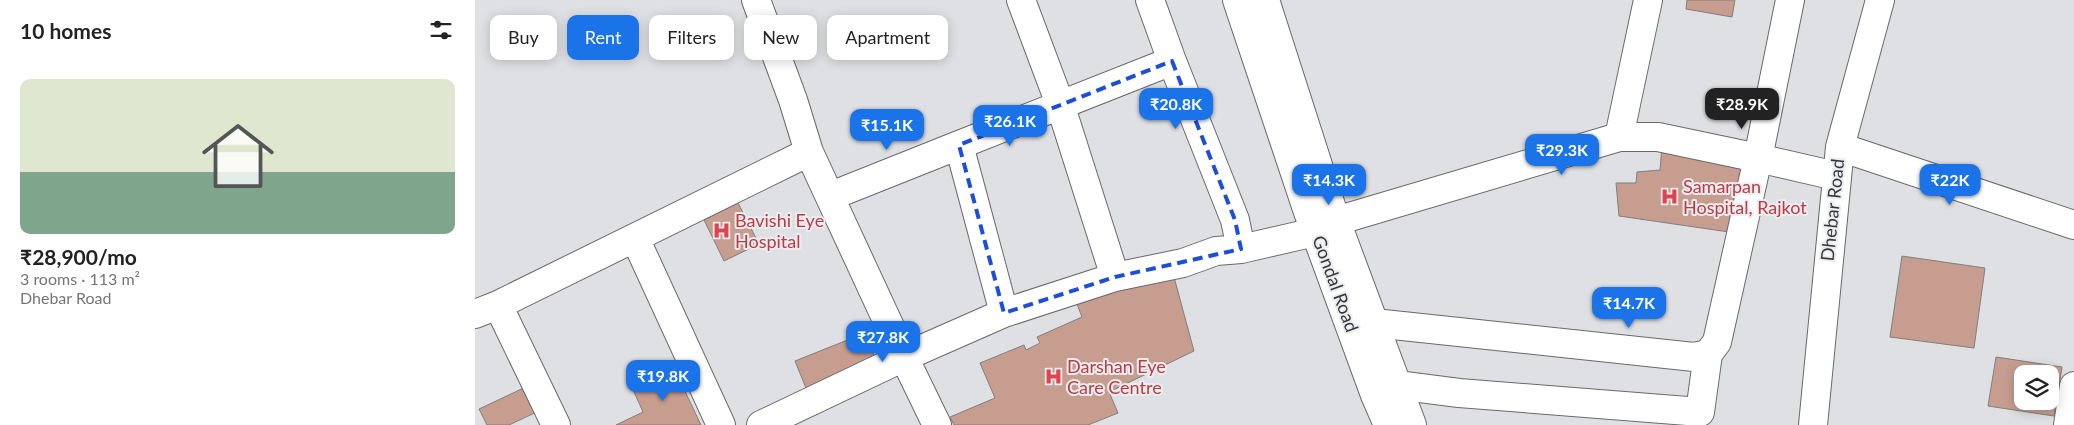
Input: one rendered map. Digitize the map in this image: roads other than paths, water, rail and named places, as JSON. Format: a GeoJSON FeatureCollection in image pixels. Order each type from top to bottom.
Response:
{"type":"FeatureCollection","features":[{"type":"Feature","properties":{"kind":"street"},"geometry":{"type":"LineString","coordinates":[[756,0],[793,100],[809,152],[937,425]]}},
{"type":"Feature","properties":{"kind":"street"},"geometry":{"type":"LineString","coordinates":[[1021,0],[1060,104],[1115,277]]}},
{"type":"Feature","properties":{"kind":"street"},"geometry":{"type":"LineString","coordinates":[[1151,0],[1172,61],[1235,220],[1241,249]]}},
{"type":"Feature","properties":{"kind":"street","name":"Gondal Road"},"geometry":{"type":"LineString","coordinates":[[1237,0],[1326,226],[1374,323],[1412,425]]}},
{"type":"Feature","properties":{"kind":"street","name":"Gondal Road"},"geometry":{"type":"LineString","coordinates":[[1265,0],[1326,226],[1375,396],[1388,425]]}},
{"type":"Feature","properties":{"kind":"street"},"geometry":{"type":"LineString","coordinates":[[1619,138],[1648,0]]}},
{"type":"Feature","properties":{"kind":"street"},"geometry":{"type":"LineString","coordinates":[[1397,385],[1459,393],[1700,412],[1708,354],[1717,342],[1758,158],[1790,0]]}},
{"type":"Feature","properties":{"kind":"street","name":"Dhebar Road"},"geometry":{"type":"LineString","coordinates":[[1813,425],[1840,147],[1880,0]]}},
{"type":"Feature","properties":{"kind":"street"},"geometry":{"type":"LineString","coordinates":[[831,196],[1172,61]]}},
{"type":"Feature","properties":{"kind":"street"},"geometry":{"type":"LineString","coordinates":[[761,425],[904,357],[1004,313],[1115,277],[1183,263],[1215,251],[1241,249],[1326,226],[1619,138],[1657,138],[1836,176]]}},
{"type":"Feature","properties":{"kind":"street"},"geometry":{"type":"LineString","coordinates":[[959,145],[1004,313]]}},
{"type":"Feature","properties":{"kind":"street"},"geometry":{"type":"LineString","coordinates":[[1840,147],[2074,225]]}},
{"type":"Feature","properties":{"kind":"street"},"geometry":{"type":"LineString","coordinates":[[556,425],[486,309],[809,152]]}},
{"type":"Feature","properties":{"kind":"street"},"geometry":{"type":"LineString","coordinates":[[635,238],[721,425]]}},
{"type":"Feature","properties":{"kind":"street"},"geometry":{"type":"LineString","coordinates":[[1374,323],[1694,357],[1708,354]]}},
{"type":"Feature","properties":{"kind":"street"},"geometry":{"type":"LineString","coordinates":[[2068,425],[2074,386]]}},
{"type":"Feature","properties":{"kind":"place","name":"Samarpan Hospital, Rajkot"},"geometry":{"type":"Point","coordinates":[1669,197]}},
{"type":"Feature","properties":{"kind":"place","name":"Bavishi Eye Hospital"},"geometry":{"type":"Point","coordinates":[721,231]}},
{"type":"Feature","properties":{"kind":"place","name":"Darshan Eye Care Centre"},"geometry":{"type":"Point","coordinates":[1053,377]}}]}
